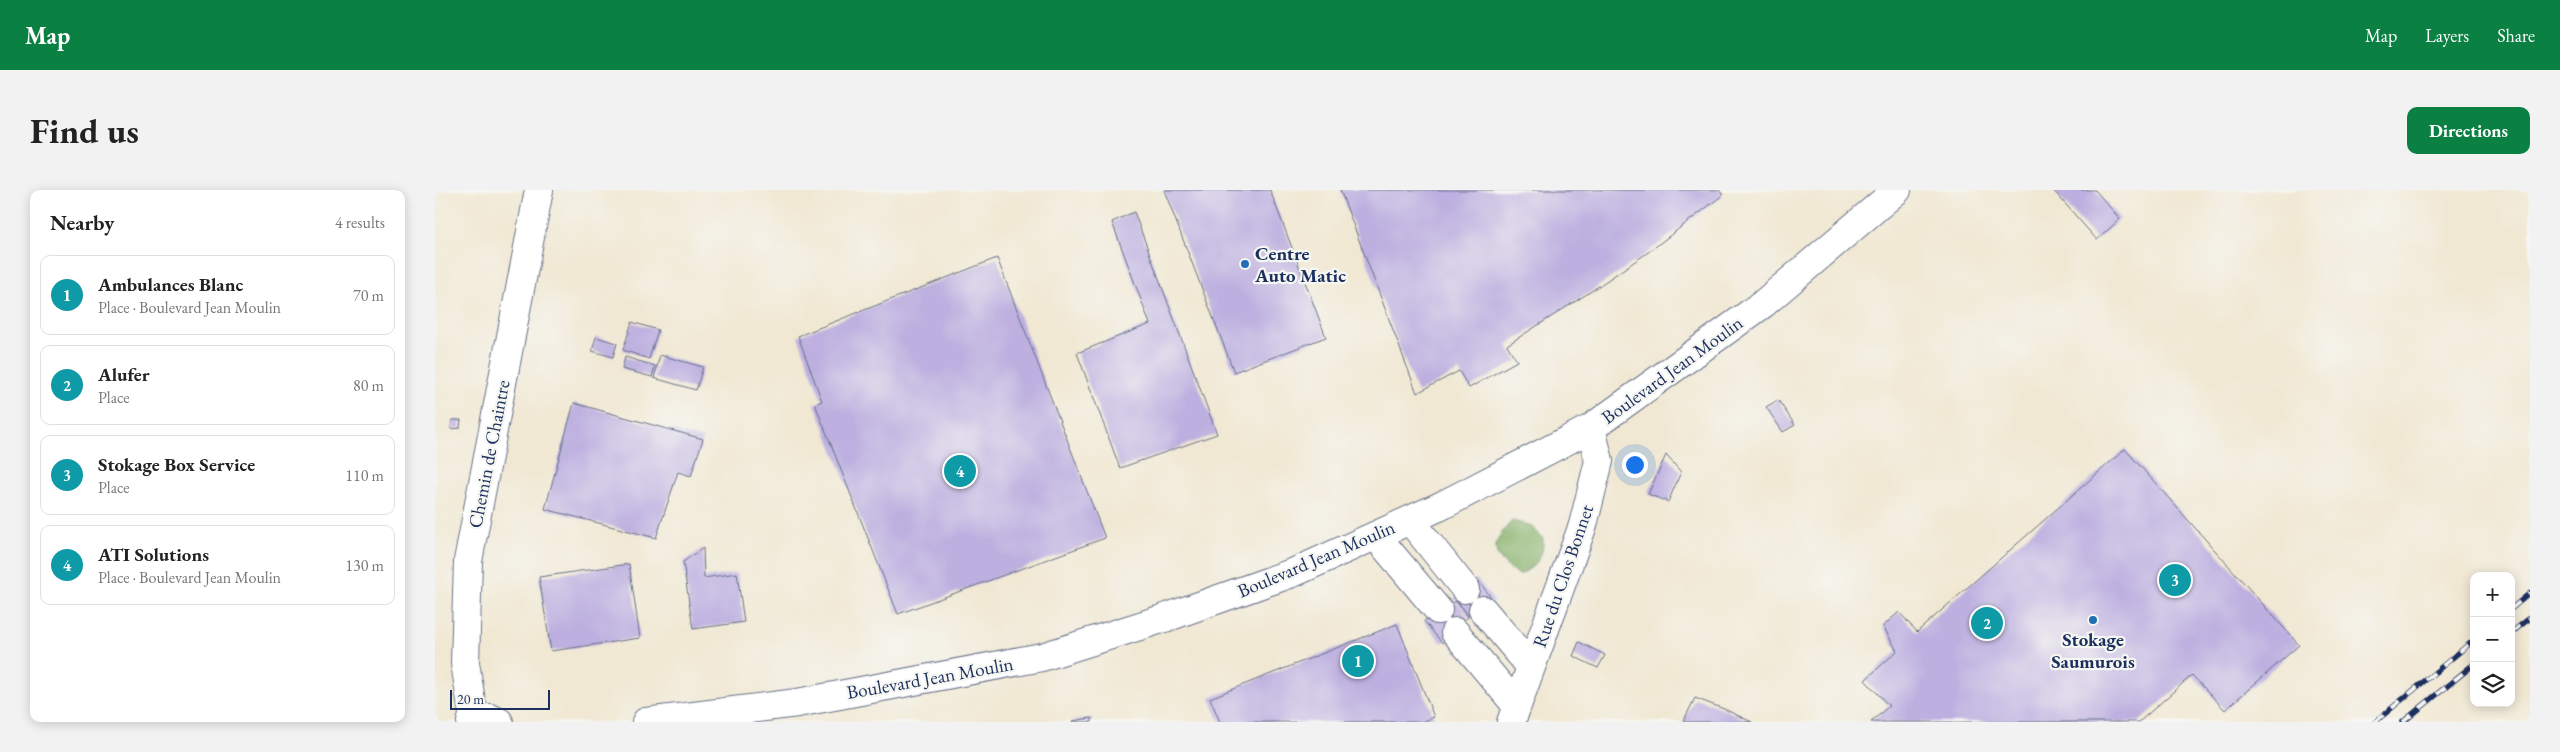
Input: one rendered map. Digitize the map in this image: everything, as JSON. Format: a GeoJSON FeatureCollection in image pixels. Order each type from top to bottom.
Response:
{"type":"FeatureCollection","features":[{"type":"Feature","properties":{"kind":"street","name":"Chemin de Chaintre"},"geometry":{"type":"LineString","coordinates":[[481,721],[465,663],[469,561],[539,190]]}},
{"type":"Feature","properties":{"kind":"street","name":"Boulevard Jean Moulin"},"geometry":{"type":"LineString","coordinates":[[646,722],[797,703],[1042,658],[1165,618],[1295,572],[1410,520],[1591,428],[1763,304],[1897,190]]}},
{"type":"Feature","properties":{"kind":"street","name":"Rue du Clos Bonnet"},"geometry":{"type":"LineString","coordinates":[[1514,714],[1583,525],[1599,461],[1591,428]]}},
{"type":"Feature","properties":{"kind":"street"},"geometry":{"type":"LineString","coordinates":[[1410,520],[1465,589]]}},
{"type":"Feature","properties":{"kind":"street"},"geometry":{"type":"LineString","coordinates":[[1376,536],[1438,610]]}},
{"type":"Feature","properties":{"kind":"street"},"geometry":{"type":"LineString","coordinates":[[1483,610],[1531,667]]}},
{"type":"Feature","properties":{"kind":"street"},"geometry":{"type":"LineString","coordinates":[[1455,632],[1514,714]]}},
{"type":"Feature","properties":{"kind":"green space"},"geometry":{"type":"Polygon","coordinates":[[[1512,521],[1530,525],[1543,538],[1542,551],[1538,561],[1519,575],[1503,562],[1496,550],[1499,537],[1512,521]]]}},
{"type":"Feature","properties":{"kind":"building","name":"Centre Auto Matic"},"geometry":{"type":"Polygon","coordinates":[[[1164,190],[1270,190],[1326,337],[1234,372],[1164,190]]]}},
{"type":"Feature","properties":{"kind":"building"},"geometry":{"type":"Polygon","coordinates":[[[1340,190],[1719,190],[1723,195],[1647,253],[1507,345],[1517,361],[1469,388],[1459,371],[1417,393],[1340,190]]]}},
{"type":"Feature","properties":{"kind":"building"},"geometry":{"type":"Polygon","coordinates":[[[2053,190],[2095,190],[2120,219],[2097,240],[2053,190]]]}},
{"type":"Feature","properties":{"kind":"building"},"geometry":{"type":"Polygon","coordinates":[[[1134,212],[1217,434],[1120,468],[1077,353],[1150,324],[1112,222],[1134,212]]]}},
{"type":"Feature","properties":{"kind":"building"},"geometry":{"type":"Polygon","coordinates":[[[997,258],[1105,538],[898,614],[815,404],[822,401],[798,336],[997,258]]]}},
{"type":"Feature","properties":{"kind":"building"},"geometry":{"type":"Polygon","coordinates":[[[632,322],[658,330],[649,359],[623,350],[632,322]]]}},
{"type":"Feature","properties":{"kind":"building"},"geometry":{"type":"Polygon","coordinates":[[[596,337],[617,343],[613,357],[592,351],[596,337]]]}},
{"type":"Feature","properties":{"kind":"building"},"geometry":{"type":"Polygon","coordinates":[[[660,355],[703,367],[696,390],[654,378],[660,355]]]}},
{"type":"Feature","properties":{"kind":"building"},"geometry":{"type":"Polygon","coordinates":[[[625,357],[655,366],[652,377],[622,369],[625,357]]]}},
{"type":"Feature","properties":{"kind":"building"},"geometry":{"type":"Polygon","coordinates":[[[1778,400],[1795,425],[1783,432],[1766,407],[1778,400]]]}},
{"type":"Feature","properties":{"kind":"building"},"geometry":{"type":"Polygon","coordinates":[[[574,403],[703,439],[691,476],[678,472],[656,538],[545,509],[574,403]]]}},
{"type":"Feature","properties":{"kind":"building"},"geometry":{"type":"Polygon","coordinates":[[[452,420],[461,420],[460,428],[451,429],[452,420]]]}},
{"type":"Feature","properties":{"kind":"building"},"geometry":{"type":"Polygon","coordinates":[[[2125,449],[2299,645],[2225,710],[2192,675],[2139,722],[1871,722],[1889,706],[1865,680],[1897,651],[1883,626],[1899,612],[1917,632],[2125,449]]]}},
{"type":"Feature","properties":{"kind":"building"},"geometry":{"type":"Polygon","coordinates":[[[1666,455],[1681,472],[1668,502],[1648,494],[1666,455]]]}},
{"type":"Feature","properties":{"kind":"building"},"geometry":{"type":"Polygon","coordinates":[[[703,548],[704,578],[737,573],[744,622],[693,629],[683,562],[703,548]]]}},
{"type":"Feature","properties":{"kind":"building"},"geometry":{"type":"Polygon","coordinates":[[[629,564],[640,638],[551,651],[539,577],[629,564]]]}},
{"type":"Feature","properties":{"kind":"building"},"geometry":{"type":"Polygon","coordinates":[[[1477,579],[1494,601],[1472,619],[1454,598],[1477,579]]]}},
{"type":"Feature","properties":{"kind":"building"},"geometry":{"type":"Polygon","coordinates":[[[1456,601],[1468,617],[1462,622],[1464,625],[1442,643],[1424,621],[1438,610],[1456,601]]]}},
{"type":"Feature","properties":{"kind":"building"},"geometry":{"type":"Polygon","coordinates":[[[1397,624],[1434,717],[1422,722],[1220,722],[1210,698],[1397,624]]]}},
{"type":"Feature","properties":{"kind":"building"},"geometry":{"type":"Polygon","coordinates":[[[1579,642],[1605,655],[1598,668],[1573,656],[1579,642]]]}},
{"type":"Feature","properties":{"kind":"building"},"geometry":{"type":"Polygon","coordinates":[[[1695,698],[1724,709],[1752,722],[1683,722],[1695,698]]]}},
{"type":"Feature","properties":{"kind":"building"},"geometry":{"type":"Polygon","coordinates":[[[1092,718],[1092,722],[1072,722],[1072,721],[1092,718]]]}},
{"type":"Feature","properties":{"kind":"railway"},"geometry":{"type":"LineString","coordinates":[[2515,606],[2530,593]]}},
{"type":"Feature","properties":{"kind":"railway"},"geometry":{"type":"LineString","coordinates":[[2515,630],[2530,618]]}},
{"type":"Feature","properties":{"kind":"railway"},"geometry":{"type":"LineString","coordinates":[[2375,722],[2470,643]]}},
{"type":"Feature","properties":{"kind":"railway"},"geometry":{"type":"LineString","coordinates":[[2403,722],[2470,667]]}},
{"type":"Feature","properties":{"kind":"place","name":"Centre Auto Matic"},"geometry":{"type":"Point","coordinates":[1245,264]}},
{"type":"Feature","properties":{"kind":"place","name":"ATI Solutions"},"geometry":{"type":"Point","coordinates":[960,471]}},
{"type":"Feature","properties":{"kind":"place","name":"Stokage Box Service"},"geometry":{"type":"Point","coordinates":[2175,580]}},
{"type":"Feature","properties":{"kind":"place","name":"Stokage Saumurois"},"geometry":{"type":"Point","coordinates":[2093,620]}},
{"type":"Feature","properties":{"kind":"place","name":"Alufer"},"geometry":{"type":"Point","coordinates":[1987,623]}},
{"type":"Feature","properties":{"kind":"place","name":"Ambulances Blanc"},"geometry":{"type":"Point","coordinates":[1358,661]}}]}
